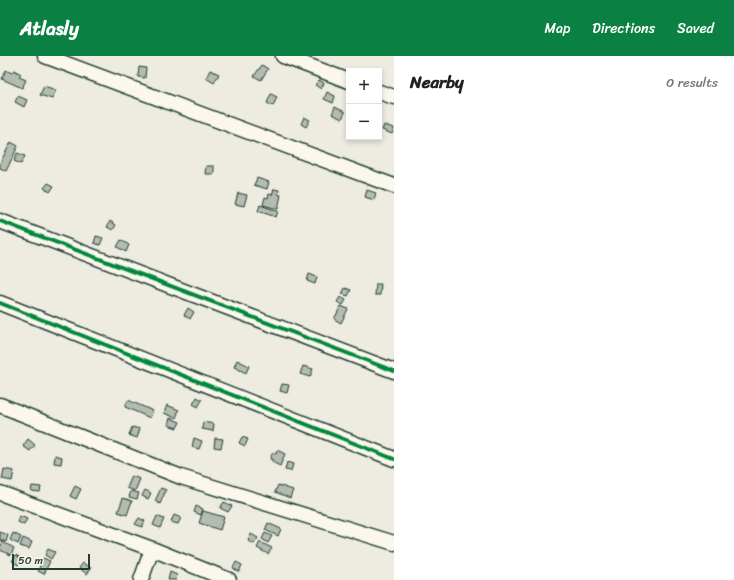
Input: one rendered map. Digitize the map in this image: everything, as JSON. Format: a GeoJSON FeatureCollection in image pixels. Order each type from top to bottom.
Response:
{"type":"FeatureCollection","features":[{"type":"Feature","properties":{"kind":"street"},"geometry":{"type":"LineString","coordinates":[[45,56],[394,186]]}},
{"type":"Feature","properties":{"kind":"street"},"geometry":{"type":"LineString","coordinates":[[283,56],[346,79]]}},
{"type":"Feature","properties":{"kind":"street"},"geometry":{"type":"LineString","coordinates":[[382,93],[394,97]]}},
{"type":"Feature","properties":{"kind":"street"},"geometry":{"type":"LineString","coordinates":[[0,221],[394,371]]}},
{"type":"Feature","properties":{"kind":"street"},"geometry":{"type":"LineString","coordinates":[[0,304],[394,459]]}},
{"type":"Feature","properties":{"kind":"street"},"geometry":{"type":"LineString","coordinates":[[0,404],[181,477],[394,543]]}},
{"type":"Feature","properties":{"kind":"street"},"geometry":{"type":"LineString","coordinates":[[0,493],[152,549],[229,580]]}},
{"type":"Feature","properties":{"kind":"street"},"geometry":{"type":"LineString","coordinates":[[141,580],[152,549]]}},
{"type":"Feature","properties":{"kind":"building"},"geometry":{"type":"Polygon","coordinates":[[[262,65],[268,69],[261,80],[254,76],[262,65]]]}},
{"type":"Feature","properties":{"kind":"building"},"geometry":{"type":"Polygon","coordinates":[[[139,67],[146,68],[145,78],[138,77],[139,67]]]}},
{"type":"Feature","properties":{"kind":"building"},"geometry":{"type":"Polygon","coordinates":[[[6,70],[12,73],[14,70],[21,74],[19,77],[26,80],[22,88],[2,79],[6,70]]]}},
{"type":"Feature","properties":{"kind":"building"},"geometry":{"type":"Polygon","coordinates":[[[210,70],[219,74],[214,83],[206,78],[210,70]]]}},
{"type":"Feature","properties":{"kind":"building"},"geometry":{"type":"Polygon","coordinates":[[[319,80],[324,83],[321,89],[315,85],[319,80]]]}},
{"type":"Feature","properties":{"kind":"building"},"geometry":{"type":"Polygon","coordinates":[[[44,86],[56,90],[52,99],[40,95],[44,86]]]}},
{"type":"Feature","properties":{"kind":"building"},"geometry":{"type":"Polygon","coordinates":[[[327,92],[335,96],[333,103],[324,99],[327,92]]]}},
{"type":"Feature","properties":{"kind":"building"},"geometry":{"type":"Polygon","coordinates":[[[271,94],[277,97],[273,106],[267,103],[271,94]]]}},
{"type":"Feature","properties":{"kind":"building"},"geometry":{"type":"Polygon","coordinates":[[[18,96],[27,100],[24,107],[15,102],[18,96]]]}},
{"type":"Feature","properties":{"kind":"building"},"geometry":{"type":"Polygon","coordinates":[[[335,107],[345,112],[342,119],[332,114],[335,107]]]}},
{"type":"Feature","properties":{"kind":"building"},"geometry":{"type":"Polygon","coordinates":[[[304,117],[310,120],[306,127],[301,124],[304,117]]]}},
{"type":"Feature","properties":{"kind":"building"},"geometry":{"type":"Polygon","coordinates":[[[384,125],[394,128],[392,134],[382,130],[384,125]]]}},
{"type":"Feature","properties":{"kind":"building"},"geometry":{"type":"Polygon","coordinates":[[[11,142],[18,146],[6,171],[0,168],[0,163],[11,142]]]}},
{"type":"Feature","properties":{"kind":"building"},"geometry":{"type":"Polygon","coordinates":[[[17,153],[25,156],[21,164],[14,161],[17,153]]]}},
{"type":"Feature","properties":{"kind":"building"},"geometry":{"type":"Polygon","coordinates":[[[206,166],[214,166],[214,174],[205,174],[206,166]]]}},
{"type":"Feature","properties":{"kind":"building"},"geometry":{"type":"Polygon","coordinates":[[[257,178],[269,182],[267,189],[254,185],[257,178]]]}},
{"type":"Feature","properties":{"kind":"building"},"geometry":{"type":"Polygon","coordinates":[[[48,183],[54,186],[50,192],[44,188],[48,183]]]}},
{"type":"Feature","properties":{"kind":"building"},"geometry":{"type":"Polygon","coordinates":[[[274,189],[279,190],[278,194],[281,195],[278,209],[263,205],[265,197],[268,198],[269,194],[272,195],[274,189]]]}},
{"type":"Feature","properties":{"kind":"building"},"geometry":{"type":"Polygon","coordinates":[[[367,190],[376,193],[374,200],[365,197],[367,190]]]}},
{"type":"Feature","properties":{"kind":"building"},"geometry":{"type":"Polygon","coordinates":[[[238,193],[247,195],[244,206],[235,204],[238,193]]]}},
{"type":"Feature","properties":{"kind":"building"},"geometry":{"type":"Polygon","coordinates":[[[260,205],[278,211],[276,217],[258,211],[260,205]]]}},
{"type":"Feature","properties":{"kind":"building"},"geometry":{"type":"Polygon","coordinates":[[[110,221],[116,225],[113,230],[107,227],[110,221]]]}},
{"type":"Feature","properties":{"kind":"building"},"geometry":{"type":"Polygon","coordinates":[[[96,236],[103,238],[100,245],[94,243],[96,236]]]}},
{"type":"Feature","properties":{"kind":"building"},"geometry":{"type":"Polygon","coordinates":[[[121,240],[129,245],[126,252],[117,247],[121,240]]]}},
{"type":"Feature","properties":{"kind":"building"},"geometry":{"type":"Polygon","coordinates":[[[309,274],[317,277],[315,284],[307,281],[309,274]]]}},
{"type":"Feature","properties":{"kind":"building"},"geometry":{"type":"Polygon","coordinates":[[[376,284],[381,284],[380,295],[375,295],[376,284]]]}},
{"type":"Feature","properties":{"kind":"building"},"geometry":{"type":"Polygon","coordinates":[[[345,288],[351,290],[348,296],[342,294],[345,288]]]}},
{"type":"Feature","properties":{"kind":"building"},"geometry":{"type":"Polygon","coordinates":[[[340,297],[346,300],[343,305],[337,302],[340,297]]]}},
{"type":"Feature","properties":{"kind":"building"},"geometry":{"type":"Polygon","coordinates":[[[341,306],[348,309],[341,323],[334,319],[341,306]]]}},
{"type":"Feature","properties":{"kind":"building"},"geometry":{"type":"Polygon","coordinates":[[[188,308],[194,312],[190,319],[184,315],[188,308]]]}},
{"type":"Feature","properties":{"kind":"building"},"geometry":{"type":"Polygon","coordinates":[[[237,360],[249,366],[246,373],[234,367],[237,360]]]}},
{"type":"Feature","properties":{"kind":"building"},"geometry":{"type":"Polygon","coordinates":[[[303,366],[313,369],[310,377],[300,374],[303,366]]]}},
{"type":"Feature","properties":{"kind":"building"},"geometry":{"type":"Polygon","coordinates":[[[282,384],[289,385],[287,393],[280,391],[282,384]]]}},
{"type":"Feature","properties":{"kind":"building"},"geometry":{"type":"Polygon","coordinates":[[[197,397],[202,400],[198,407],[193,404],[197,397]]]}},
{"type":"Feature","properties":{"kind":"building"},"geometry":{"type":"Polygon","coordinates":[[[128,400],[153,411],[150,418],[125,407],[128,400]]]}},
{"type":"Feature","properties":{"kind":"building"},"geometry":{"type":"Polygon","coordinates":[[[167,405],[179,410],[176,418],[164,413],[167,405]]]}},
{"type":"Feature","properties":{"kind":"building"},"geometry":{"type":"Polygon","coordinates":[[[170,418],[180,422],[177,428],[168,425],[170,418]]]}},
{"type":"Feature","properties":{"kind":"building"},"geometry":{"type":"Polygon","coordinates":[[[203,422],[214,424],[213,431],[202,429],[203,422]]]}},
{"type":"Feature","properties":{"kind":"building"},"geometry":{"type":"Polygon","coordinates":[[[132,427],[140,429],[137,438],[129,435],[132,427]]]}},
{"type":"Feature","properties":{"kind":"building"},"geometry":{"type":"Polygon","coordinates":[[[242,437],[248,439],[245,446],[239,443],[242,437]]]}},
{"type":"Feature","properties":{"kind":"building"},"geometry":{"type":"Polygon","coordinates":[[[194,438],[202,441],[199,449],[192,447],[194,438]]]}},
{"type":"Feature","properties":{"kind":"building"},"geometry":{"type":"Polygon","coordinates":[[[215,438],[223,439],[221,448],[214,447],[215,438]]]}},
{"type":"Feature","properties":{"kind":"building"},"geometry":{"type":"Polygon","coordinates":[[[28,439],[35,445],[30,451],[23,446],[28,439]]]}},
{"type":"Feature","properties":{"kind":"building"},"geometry":{"type":"Polygon","coordinates":[[[277,450],[285,454],[280,466],[272,462],[273,460],[270,459],[273,452],[276,454],[277,450]]]}},
{"type":"Feature","properties":{"kind":"building"},"geometry":{"type":"Polygon","coordinates":[[[55,455],[62,457],[61,464],[54,463],[55,455]]]}},
{"type":"Feature","properties":{"kind":"building"},"geometry":{"type":"Polygon","coordinates":[[[287,462],[293,464],[291,471],[285,470],[287,462]]]}},
{"type":"Feature","properties":{"kind":"building"},"geometry":{"type":"Polygon","coordinates":[[[4,469],[14,471],[12,481],[2,479],[4,469]]]}},
{"type":"Feature","properties":{"kind":"building"},"geometry":{"type":"Polygon","coordinates":[[[132,476],[140,479],[135,491],[127,488],[132,476]]]}},
{"type":"Feature","properties":{"kind":"building"},"geometry":{"type":"Polygon","coordinates":[[[278,485],[293,490],[290,498],[275,492],[278,485]]]}},
{"type":"Feature","properties":{"kind":"building"},"geometry":{"type":"Polygon","coordinates":[[[32,486],[41,487],[40,492],[31,491],[32,486]]]}},
{"type":"Feature","properties":{"kind":"building"},"geometry":{"type":"Polygon","coordinates":[[[75,486],[81,489],[76,499],[70,496],[75,486]]]}},
{"type":"Feature","properties":{"kind":"building"},"geometry":{"type":"Polygon","coordinates":[[[161,488],[166,490],[160,504],[155,501],[161,488]]]}},
{"type":"Feature","properties":{"kind":"building"},"geometry":{"type":"Polygon","coordinates":[[[145,490],[151,493],[148,499],[142,496],[145,490]]]}},
{"type":"Feature","properties":{"kind":"building"},"geometry":{"type":"Polygon","coordinates":[[[131,491],[139,493],[137,499],[129,497],[131,491]]]}},
{"type":"Feature","properties":{"kind":"building"},"geometry":{"type":"Polygon","coordinates":[[[123,498],[132,501],[127,515],[118,512],[123,498]]]}},
{"type":"Feature","properties":{"kind":"building"},"geometry":{"type":"Polygon","coordinates":[[[224,502],[232,506],[228,512],[220,508],[224,502]]]}},
{"type":"Feature","properties":{"kind":"building"},"geometry":{"type":"Polygon","coordinates":[[[196,506],[203,509],[201,515],[194,512],[196,506]]]}},
{"type":"Feature","properties":{"kind":"building"},"geometry":{"type":"Polygon","coordinates":[[[203,511],[224,517],[220,530],[199,523],[203,511]]]}},
{"type":"Feature","properties":{"kind":"building"},"geometry":{"type":"Polygon","coordinates":[[[174,515],[181,518],[178,524],[171,522],[174,515]]]}},
{"type":"Feature","properties":{"kind":"building"},"geometry":{"type":"Polygon","coordinates":[[[20,516],[27,519],[24,525],[18,522],[20,516]]]}},
{"type":"Feature","properties":{"kind":"building"},"geometry":{"type":"Polygon","coordinates":[[[157,516],[164,519],[160,528],[153,525],[157,516]]]}},
{"type":"Feature","properties":{"kind":"building"},"geometry":{"type":"Polygon","coordinates":[[[139,518],[145,521],[142,527],[135,524],[139,518]]]}},
{"type":"Feature","properties":{"kind":"building"},"geometry":{"type":"Polygon","coordinates":[[[268,523],[281,529],[278,536],[265,530],[268,523]]]}},
{"type":"Feature","properties":{"kind":"building"},"geometry":{"type":"Polygon","coordinates":[[[0,532],[8,535],[6,542],[0,540],[0,532]]]}},
{"type":"Feature","properties":{"kind":"building"},"geometry":{"type":"Polygon","coordinates":[[[13,533],[21,537],[18,544],[10,540],[13,533]]]}},
{"type":"Feature","properties":{"kind":"building"},"geometry":{"type":"Polygon","coordinates":[[[265,533],[272,536],[268,543],[262,539],[265,533]]]}},
{"type":"Feature","properties":{"kind":"building"},"geometry":{"type":"Polygon","coordinates":[[[251,534],[258,538],[254,544],[248,541],[251,534]]]}},
{"type":"Feature","properties":{"kind":"building"},"geometry":{"type":"Polygon","coordinates":[[[23,538],[32,542],[29,549],[20,546],[23,538]]]}},
{"type":"Feature","properties":{"kind":"building"},"geometry":{"type":"Polygon","coordinates":[[[3,542],[14,548],[11,555],[0,550],[3,542]]]}},
{"type":"Feature","properties":{"kind":"building"},"geometry":{"type":"Polygon","coordinates":[[[260,542],[272,548],[268,554],[257,548],[260,542]]]}},
{"type":"Feature","properties":{"kind":"building"},"geometry":{"type":"Polygon","coordinates":[[[48,549],[55,552],[51,559],[45,555],[48,549]]]}},
{"type":"Feature","properties":{"kind":"building"},"geometry":{"type":"Polygon","coordinates":[[[16,555],[22,559],[18,565],[12,561],[16,555]]]}},
{"type":"Feature","properties":{"kind":"building"},"geometry":{"type":"Polygon","coordinates":[[[43,558],[50,561],[44,574],[38,571],[43,558]]]}},
{"type":"Feature","properties":{"kind":"building"},"geometry":{"type":"Polygon","coordinates":[[[236,562],[242,565],[239,572],[233,568],[236,562]]]}},
{"type":"Feature","properties":{"kind":"building"},"geometry":{"type":"Polygon","coordinates":[[[83,563],[91,568],[87,574],[79,568],[83,563]]]}},
{"type":"Feature","properties":{"kind":"building"},"geometry":{"type":"Polygon","coordinates":[[[170,572],[177,575],[176,580],[168,580],[170,572]]]}},
{"type":"Feature","properties":{"kind":"cycle path"},"geometry":{"type":"LineString","coordinates":[[0,221],[394,371]]}},
{"type":"Feature","properties":{"kind":"cycle path"},"geometry":{"type":"LineString","coordinates":[[0,303],[394,459]]}}]}
